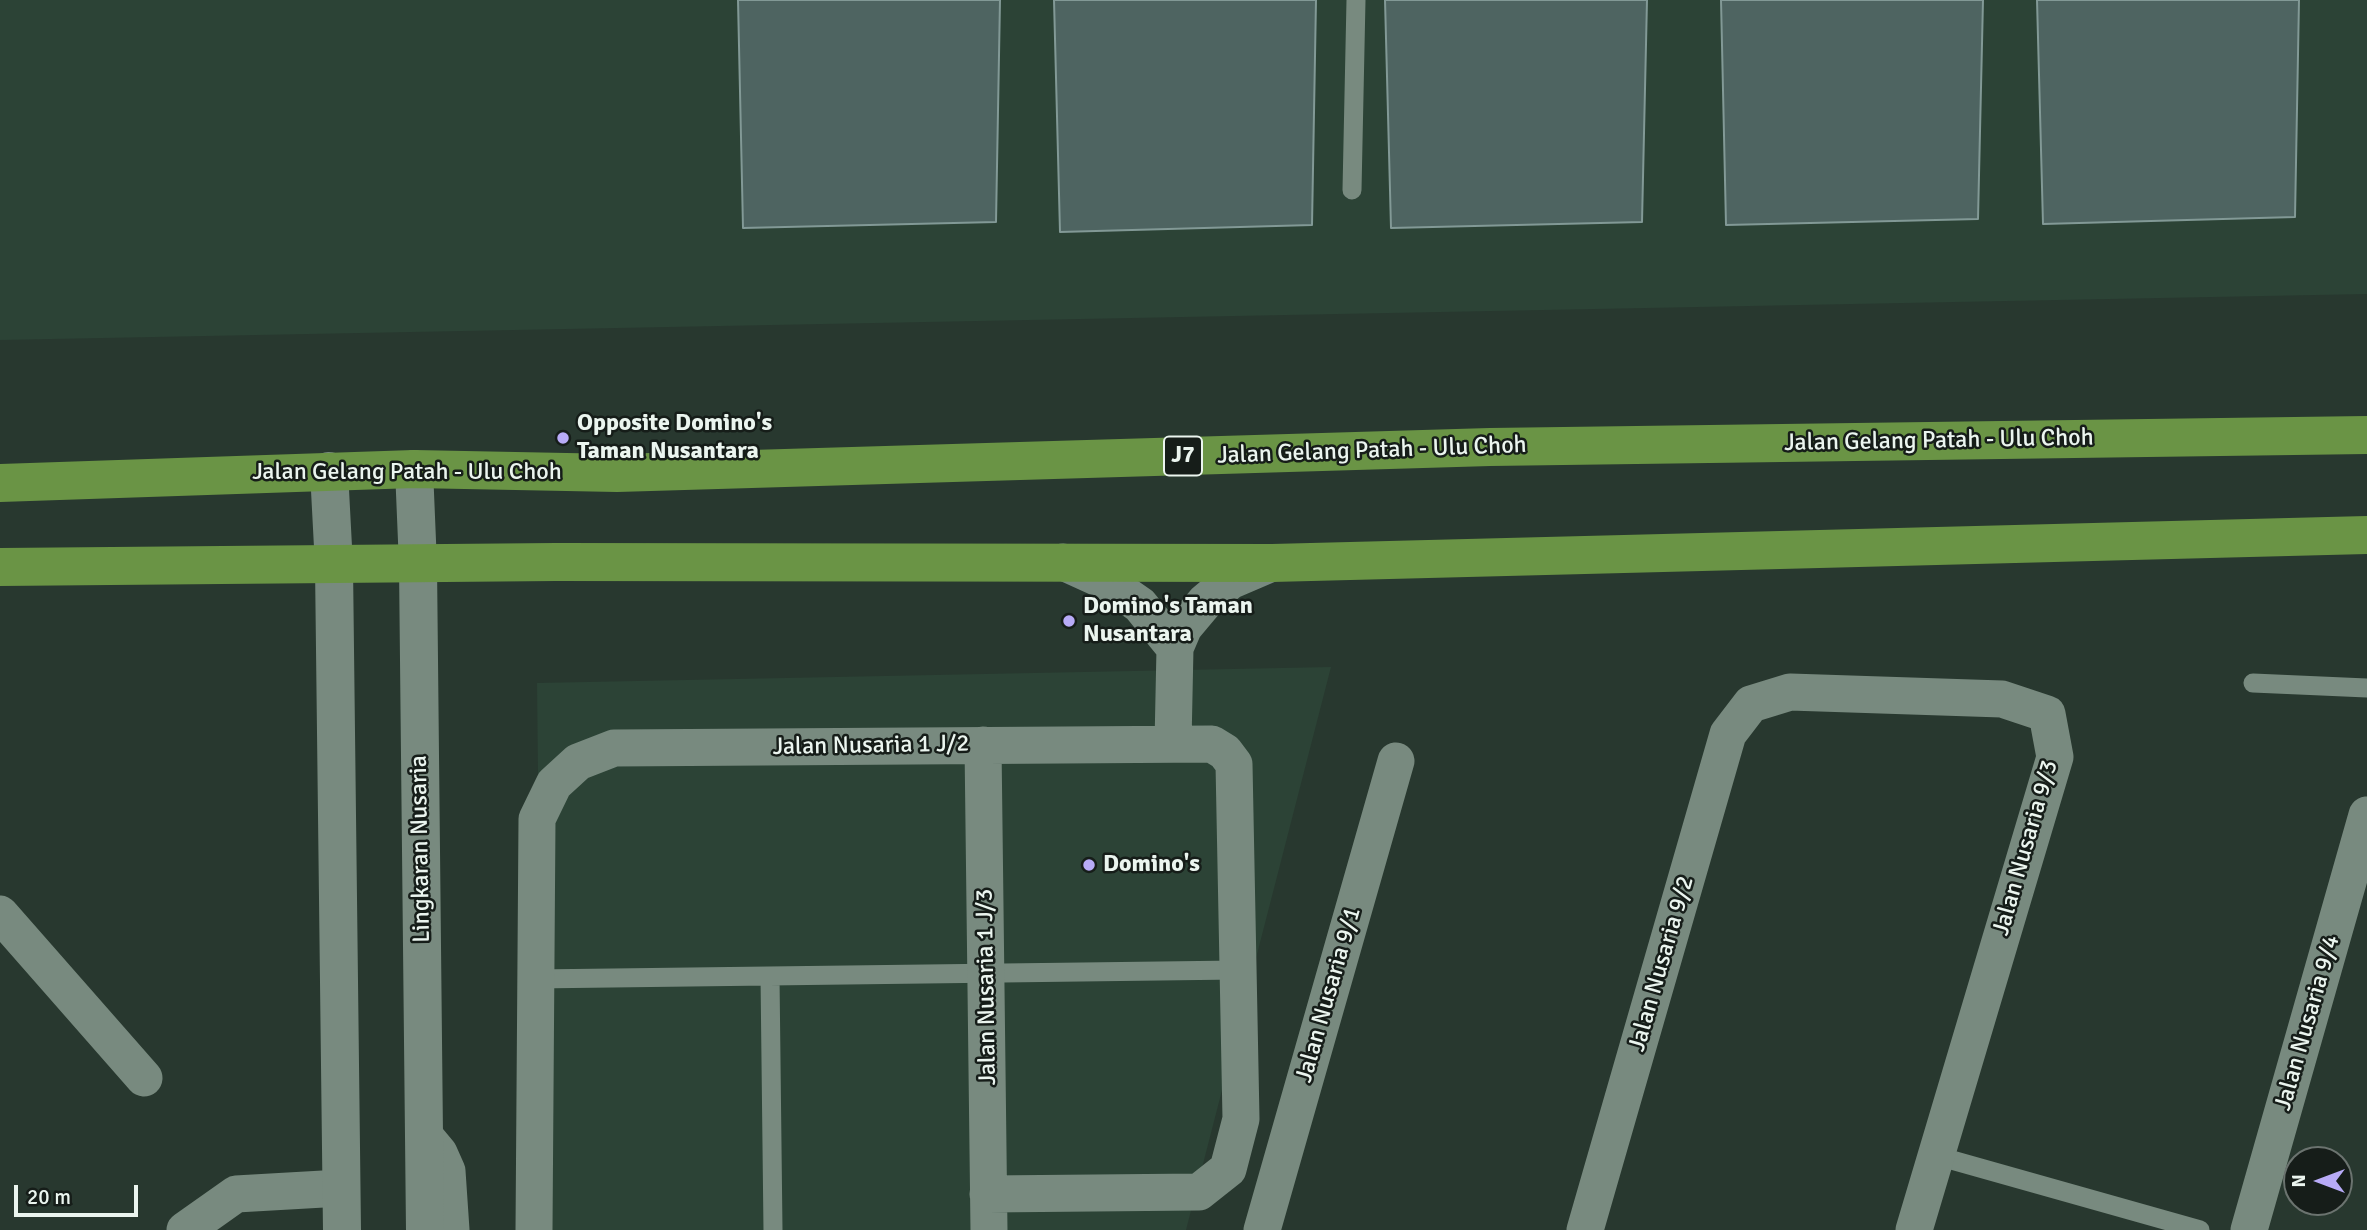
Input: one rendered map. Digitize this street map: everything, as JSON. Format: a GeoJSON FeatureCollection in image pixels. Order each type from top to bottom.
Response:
{"type":"FeatureCollection","features":[{"type":"Feature","properties":{"kind":"main road","name":"Jalan Gelang Patah - Ulu Choh"},"geometry":{"type":"LineString","coordinates":[[0,483],[414,469],[617,473],[1504,447],[2367,435]]}},
{"type":"Feature","properties":{"kind":"main road","name":"Lingkaran Nusaria"},"geometry":{"type":"LineString","coordinates":[[414,469],[418,565],[425,1230]]}},
{"type":"Feature","properties":{"kind":"main road"},"geometry":{"type":"LineString","coordinates":[[329,471],[334,566],[342,1230]]}},
{"type":"Feature","properties":{"kind":"main road"},"geometry":{"type":"LineString","coordinates":[[0,567],[196,564],[334,566],[1272,563],[2367,535]]}},
{"type":"Feature","properties":{"kind":"street"},"geometry":{"type":"LineString","coordinates":[[1063,562],[1107,582],[1140,605],[1175,648]]}},
{"type":"Feature","properties":{"kind":"street"},"geometry":{"type":"LineString","coordinates":[[1173,743],[1175,648],[1184,627],[1205,602],[1230,581],[1272,563]]}},
{"type":"Feature","properties":{"kind":"street","name":"Jalan Nusaria 9/3"},"geometry":{"type":"LineString","coordinates":[[1751,704],[1790,692],[1989,698],[2002,699],[2047,714],[2055,757],[1934,1155],[1914,1230]]}},
{"type":"Feature","properties":{"kind":"street","name":"Jalan Nusaria 9/2"},"geometry":{"type":"LineString","coordinates":[[1585,1230],[1728,734],[1751,704]]}},
{"type":"Feature","properties":{"kind":"street","name":"Jalan Nusaria 1 J/2"},"geometry":{"type":"LineString","coordinates":[[534,1230],[537,819],[554,784],[578,762],[614,748],[1212,744],[1226,752],[1234,764],[1241,1119],[1227,1169],[1199,1192],[988,1194]]}},
{"type":"Feature","properties":{"kind":"street","name":"Jalan Nusaria 1 J/3"},"geometry":{"type":"LineString","coordinates":[[983,745],[989,1230]]}},
{"type":"Feature","properties":{"kind":"street","name":"Jalan Nusaria 9/1"},"geometry":{"type":"LineString","coordinates":[[1262,1230],[1396,761]]}},
{"type":"Feature","properties":{"kind":"street","name":"Jalan Nusaria 9/4"},"geometry":{"type":"LineString","coordinates":[[2249,1230],[2367,815]]}},
{"type":"Feature","properties":{"kind":"street"},"geometry":{"type":"LineString","coordinates":[[0,914],[144,1078]]}},
{"type":"Feature","properties":{"kind":"street"},"geometry":{"type":"LineString","coordinates":[[424,1135],[439,1153],[447,1171],[451,1230]]}},
{"type":"Feature","properties":{"kind":"street"},"geometry":{"type":"LineString","coordinates":[[186,1230],[236,1194],[341,1188]]}},
{"type":"Feature","properties":{"kind":"lane"},"geometry":{"type":"LineString","coordinates":[[1352,190],[1356,0]]}},
{"type":"Feature","properties":{"kind":"lane"},"geometry":{"type":"LineString","coordinates":[[2253,683],[2367,688]]}},
{"type":"Feature","properties":{"kind":"lane"},"geometry":{"type":"LineString","coordinates":[[534,979],[1238,970]]}},
{"type":"Feature","properties":{"kind":"lane"},"geometry":{"type":"LineString","coordinates":[[770,976],[773,1230]]}},
{"type":"Feature","properties":{"kind":"lane"},"geometry":{"type":"LineString","coordinates":[[1934,1155],[2200,1230]]}},
{"type":"Feature","properties":{"kind":"shaded area"},"geometry":{"type":"Polygon","coordinates":[[[0,0],[2367,0],[2367,294],[0,340],[0,0]]]}},
{"type":"Feature","properties":{"kind":"shaded area"},"geometry":{"type":"Polygon","coordinates":[[[1331,667],[1186,1230],[543,1230],[537,683],[1331,667]]]}},
{"type":"Feature","properties":{"kind":"building"},"geometry":{"type":"Polygon","coordinates":[[[738,0],[1000,0],[996,222],[743,228],[738,0]]]}},
{"type":"Feature","properties":{"kind":"building"},"geometry":{"type":"Polygon","coordinates":[[[1054,0],[1316,0],[1312,225],[1060,232],[1054,0]]]}},
{"type":"Feature","properties":{"kind":"building"},"geometry":{"type":"Polygon","coordinates":[[[1385,0],[1647,0],[1642,222],[1391,228],[1385,0]]]}},
{"type":"Feature","properties":{"kind":"building"},"geometry":{"type":"Polygon","coordinates":[[[1721,0],[1983,0],[1978,219],[1726,225],[1721,0]]]}},
{"type":"Feature","properties":{"kind":"building"},"geometry":{"type":"Polygon","coordinates":[[[2037,0],[2299,0],[2295,217],[2043,224],[2037,0]]]}},
{"type":"Feature","properties":{"kind":"place","name":"Opposite Domino's Taman Nusantara"},"geometry":{"type":"Point","coordinates":[563,438]}},
{"type":"Feature","properties":{"kind":"place","name":"Domino's Taman Nusantara"},"geometry":{"type":"Point","coordinates":[1069,621]}},
{"type":"Feature","properties":{"kind":"place","name":"Domino's"},"geometry":{"type":"Point","coordinates":[1089,865]}}]}
